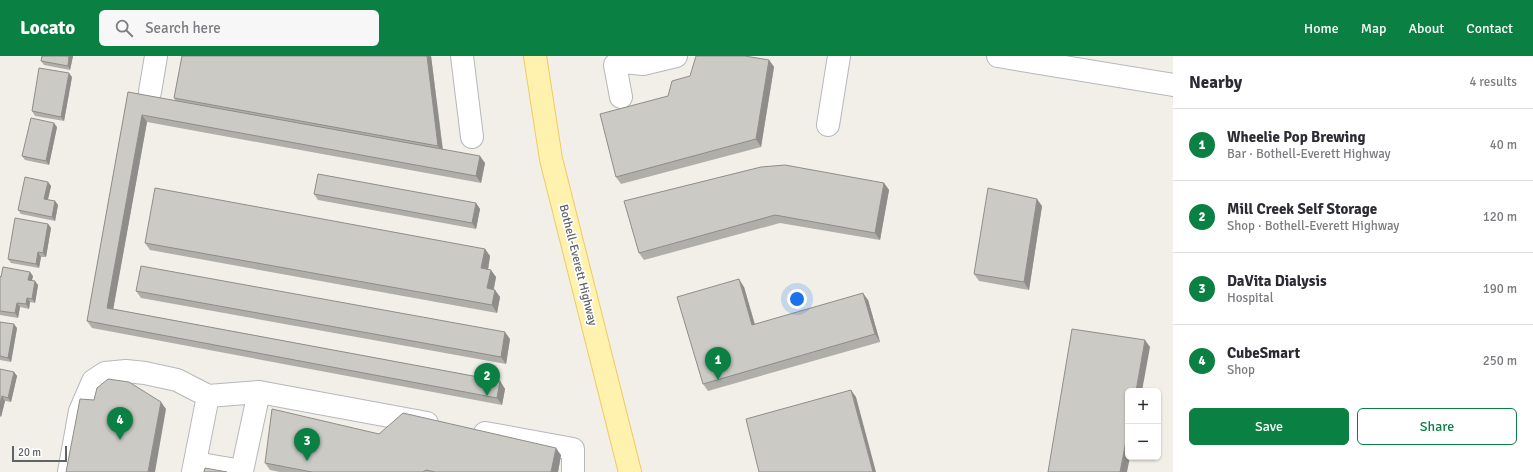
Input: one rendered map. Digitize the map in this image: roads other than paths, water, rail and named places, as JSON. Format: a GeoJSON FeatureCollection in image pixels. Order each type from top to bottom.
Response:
{"type":"FeatureCollection","features":[{"type":"Feature","properties":{"kind":"main road","name":"Bothell-Everett Highway"},"geometry":{"type":"LineString","coordinates":[[535,56],[551,159],[630,472]]}},
{"type":"Feature","properties":{"kind":"street"},"geometry":{"type":"LineString","coordinates":[[150,92],[156,56]]}},
{"type":"Feature","properties":{"kind":"street"},"geometry":{"type":"LineString","coordinates":[[462,56],[472,136]]}},
{"type":"Feature","properties":{"kind":"street"},"geometry":{"type":"LineString","coordinates":[[621,97],[615,65],[624,62],[643,64],[676,56]]}},
{"type":"Feature","properties":{"kind":"street"},"geometry":{"type":"LineString","coordinates":[[828,125],[839,56]]}},
{"type":"Feature","properties":{"kind":"street"},"geometry":{"type":"LineString","coordinates":[[998,56],[1173,85]]}},
{"type":"Feature","properties":{"kind":"street"},"geometry":{"type":"LineString","coordinates":[[69,472],[80,411],[94,381],[105,373],[126,371],[145,373],[177,380],[208,396],[258,392],[573,449],[573,472]]}},
{"type":"Feature","properties":{"kind":"street"},"geometry":{"type":"LineString","coordinates":[[208,396],[194,467],[242,472],[258,392]]}},
{"type":"Feature","properties":{"kind":"place","name":"Wheelie Pop Brewing"},"geometry":{"type":"Point","coordinates":[718,380]}},
{"type":"Feature","properties":{"kind":"place","name":"Mill Creek Self Storage"},"geometry":{"type":"Point","coordinates":[487,396]}},
{"type":"Feature","properties":{"kind":"place","name":"CubeSmart"},"geometry":{"type":"Point","coordinates":[120,440]}},
{"type":"Feature","properties":{"kind":"place","name":"DaVita Dialysis"},"geometry":{"type":"Point","coordinates":[307,461]}}]}
